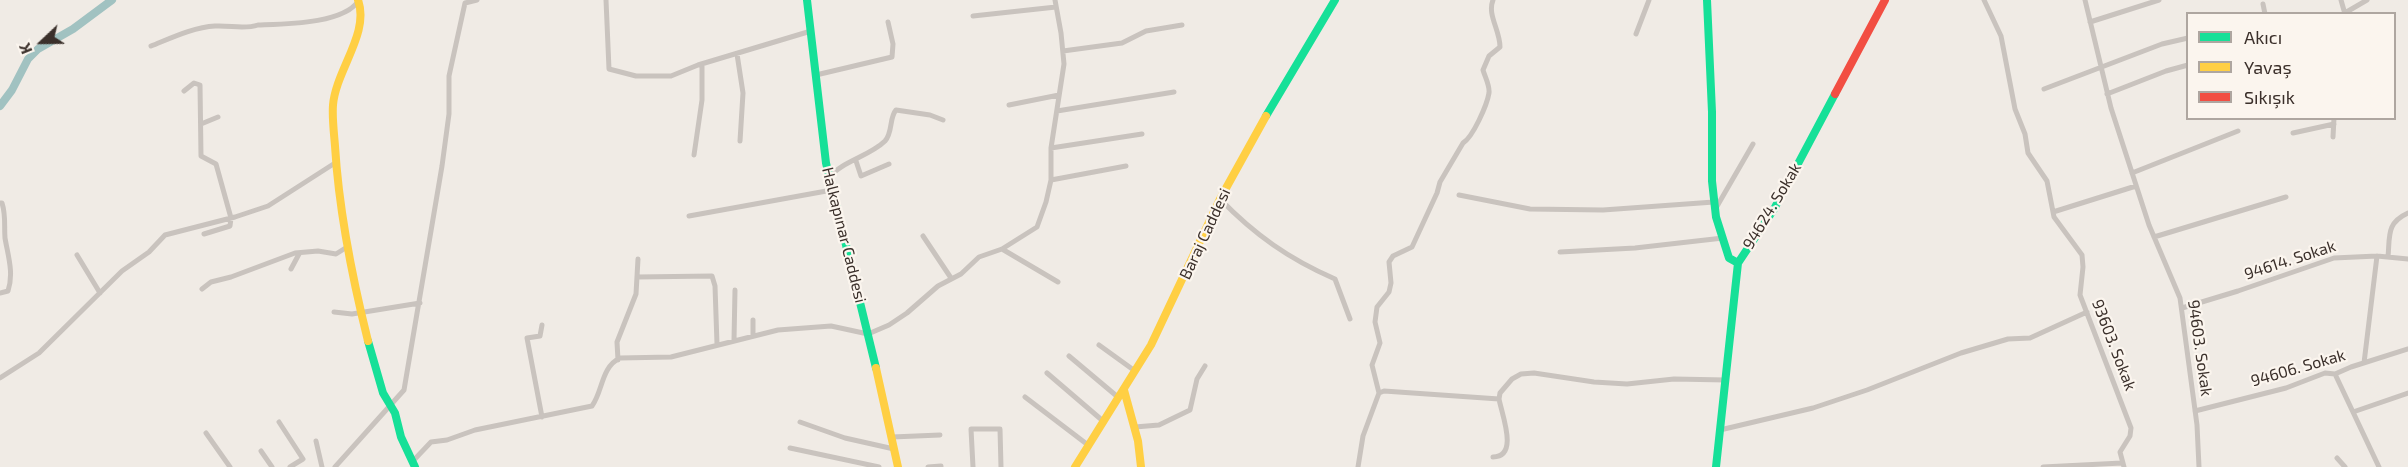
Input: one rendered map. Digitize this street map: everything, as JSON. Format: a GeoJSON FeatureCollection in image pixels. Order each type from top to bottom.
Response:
{"type":"FeatureCollection","features":[{"type":"Feature","properties":{"kind":"street"},"geometry":{"type":"LineString","coordinates":[[151,46],[193,30],[216,26],[249,28],[258,25],[327,18],[339,15],[356,5],[359,0]]}},
{"type":"Feature","properties":{"kind":"street"},"geometry":{"type":"LineString","coordinates":[[359,0],[361,25],[341,72],[333,104],[335,164],[347,247],[360,311],[377,376],[414,464],[431,442],[447,440],[475,430],[592,406],[606,371],[618,360],[670,357],[778,330],[831,326],[868,334],[889,325],[951,278],[961,274],[979,257],[1002,249],[1037,227],[1051,180],[1052,148],[1064,64],[1055,3],[973,16]]}},
{"type":"Feature","properties":{"kind":"street"},"geometry":{"type":"LineString","coordinates":[[335,467],[404,390],[449,114],[449,76],[465,3],[477,0]]}},
{"type":"Feature","properties":{"kind":"street"},"geometry":{"type":"LineString","coordinates":[[606,0],[609,69],[636,76],[671,76],[702,64],[811,31]]}},
{"type":"Feature","properties":{"kind":"street","name":"Halkapınar Caddesi"},"geometry":{"type":"LineString","coordinates":[[807,0],[829,178],[898,467]]}},
{"type":"Feature","properties":{"kind":"street","name":"Baraj Caddesi"},"geometry":{"type":"LineString","coordinates":[[1075,467],[1161,326],[1220,199],[1284,82],[1335,0]]}},
{"type":"Feature","properties":{"kind":"street"},"geometry":{"type":"LineString","coordinates":[[1358,467],[1362,436],[1378,393],[1372,365],[1380,343],[1375,322],[1377,307],[1389,292],[1391,283],[1389,262],[1400,251],[1412,247],[1440,182],[1463,143],[1469,139],[1490,91],[1483,70],[1489,56],[1500,47],[1500,38],[1490,10],[1492,0]]}},
{"type":"Feature","properties":{"kind":"street"},"geometry":{"type":"LineString","coordinates":[[1635,34],[1649,0]]}},
{"type":"Feature","properties":{"kind":"street"},"geometry":{"type":"LineString","coordinates":[[1707,0],[1715,206],[1729,258],[1738,262]]}},
{"type":"Feature","properties":{"kind":"street","name":"94624. Sokak"},"geometry":{"type":"LineString","coordinates":[[1716,467],[1738,262],[1774,209],[1885,0]]}},
{"type":"Feature","properties":{"kind":"street","name":"93603. Sokak"},"geometry":{"type":"LineString","coordinates":[[1984,0],[2001,36],[2015,109],[2025,134],[2028,153],[2047,181],[2053,212],[2058,224],[2082,255],[2080,289],[2131,428],[2130,436],[2120,452],[2123,465]]}},
{"type":"Feature","properties":{"kind":"street","name":"94603. Sokak"},"geometry":{"type":"LineString","coordinates":[[2085,0],[2101,69],[2136,186],[2154,237],[2177,290],[2182,309],[2195,411],[2199,467]]}},
{"type":"Feature","properties":{"kind":"street"},"geometry":{"type":"LineString","coordinates":[[2090,22],[2159,0]]}},
{"type":"Feature","properties":{"kind":"street"},"geometry":{"type":"LineString","coordinates":[[2346,12],[2367,0]]}},
{"type":"Feature","properties":{"kind":"street"},"geometry":{"type":"LineString","coordinates":[[2263,4],[2265,12]]}},
{"type":"Feature","properties":{"kind":"street"},"geometry":{"type":"LineString","coordinates":[[816,75],[892,57],[893,44],[888,22]]}},
{"type":"Feature","properties":{"kind":"street"},"geometry":{"type":"LineString","coordinates":[[1063,51],[1114,45],[1146,31],[1182,25]]}},
{"type":"Feature","properties":{"kind":"street"},"geometry":{"type":"LineString","coordinates":[[2044,89],[2162,44],[2186,38]]}},
{"type":"Feature","properties":{"kind":"street"},"geometry":{"type":"LineString","coordinates":[[736,54],[743,93],[740,141]]}},
{"type":"Feature","properties":{"kind":"street"},"geometry":{"type":"LineString","coordinates":[[694,155],[702,100],[702,64]]}},
{"type":"Feature","properties":{"kind":"street"},"geometry":{"type":"LineString","coordinates":[[2108,94],[2166,71],[2186,66]]}},
{"type":"Feature","properties":{"kind":"street"},"geometry":{"type":"LineString","coordinates":[[184,91],[194,83],[200,85],[201,156],[216,164],[231,218],[230,226],[204,234]]}},
{"type":"Feature","properties":{"kind":"street"},"geometry":{"type":"LineString","coordinates":[[1057,111],[1174,92]]}},
{"type":"Feature","properties":{"kind":"street"},"geometry":{"type":"LineString","coordinates":[[1009,105],[1059,95]]}},
{"type":"Feature","properties":{"kind":"street"},"geometry":{"type":"LineString","coordinates":[[829,178],[835,170],[856,161],[886,140],[892,124],[892,114],[896,110],[930,115],[943,120]]}},
{"type":"Feature","properties":{"kind":"street"},"geometry":{"type":"LineString","coordinates":[[201,124],[218,117]]}},
{"type":"Feature","properties":{"kind":"street"},"geometry":{"type":"LineString","coordinates":[[2293,133],[2334,121],[2333,137]]}},
{"type":"Feature","properties":{"kind":"street"},"geometry":{"type":"LineString","coordinates":[[2132,173],[2238,131]]}},
{"type":"Feature","properties":{"kind":"street"},"geometry":{"type":"LineString","coordinates":[[1052,148],[1142,134]]}},
{"type":"Feature","properties":{"kind":"street"},"geometry":{"type":"LineString","coordinates":[[1715,206],[1753,144]]}},
{"type":"Feature","properties":{"kind":"street"},"geometry":{"type":"LineString","coordinates":[[856,161],[861,176],[889,164]]}},
{"type":"Feature","properties":{"kind":"street"},"geometry":{"type":"LineString","coordinates":[[0,378],[39,353],[122,271],[149,252],[165,235],[268,206],[335,164]]}},
{"type":"Feature","properties":{"kind":"street"},"geometry":{"type":"LineString","coordinates":[[1051,180],[1126,166]]}},
{"type":"Feature","properties":{"kind":"street"},"geometry":{"type":"LineString","coordinates":[[2053,212],[2136,186]]}},
{"type":"Feature","properties":{"kind":"street"},"geometry":{"type":"LineString","coordinates":[[689,216],[832,190]]}},
{"type":"Feature","properties":{"kind":"street"},"geometry":{"type":"LineString","coordinates":[[1459,195],[1530,209],[1603,210],[1715,206]]}},
{"type":"Feature","properties":{"kind":"street"},"geometry":{"type":"LineString","coordinates":[[2154,237],[2286,197]]}},
{"type":"Feature","properties":{"kind":"street"},"geometry":{"type":"LineString","coordinates":[[1220,199],[1266,241],[1303,265],[1335,279],[1350,319]]}},
{"type":"Feature","properties":{"kind":"street"},"geometry":{"type":"LineString","coordinates":[[0,203],[6,215],[11,282],[8,291],[0,293]]}},
{"type":"Feature","properties":{"kind":"street"},"geometry":{"type":"LineString","coordinates":[[2388,257],[2392,224],[2399,217],[2408,213]]}},
{"type":"Feature","properties":{"kind":"street"},"geometry":{"type":"LineString","coordinates":[[923,236],[951,278]]}},
{"type":"Feature","properties":{"kind":"street"},"geometry":{"type":"LineString","coordinates":[[1560,252],[1635,248],[1722,238]]}},
{"type":"Feature","properties":{"kind":"street"},"geometry":{"type":"LineString","coordinates":[[202,289],[211,282],[294,254],[318,250],[336,254],[347,247]]}},
{"type":"Feature","properties":{"kind":"street"},"geometry":{"type":"LineString","coordinates":[[1002,249],[1058,282]]}},
{"type":"Feature","properties":{"kind":"street"},"geometry":{"type":"LineString","coordinates":[[291,269],[299,254]]}},
{"type":"Feature","properties":{"kind":"street"},"geometry":{"type":"LineString","coordinates":[[78,255],[100,293]]}},
{"type":"Feature","properties":{"kind":"street"},"geometry":{"type":"LineString","coordinates":[[2364,363],[2377,256]]}},
{"type":"Feature","properties":{"kind":"street","name":"94614. Sokak"},"geometry":{"type":"LineString","coordinates":[[2182,309],[2334,258],[2377,256],[2408,260]]}},
{"type":"Feature","properties":{"kind":"street"},"geometry":{"type":"LineString","coordinates":[[618,360],[617,342],[636,294],[638,260]]}},
{"type":"Feature","properties":{"kind":"street"},"geometry":{"type":"LineString","coordinates":[[637,277],[712,276],[715,286],[717,344]]}},
{"type":"Feature","properties":{"kind":"street"},"geometry":{"type":"LineString","coordinates":[[734,340],[735,290]]}},
{"type":"Feature","properties":{"kind":"street"},"geometry":{"type":"LineString","coordinates":[[334,312],[352,314],[420,303]]}},
{"type":"Feature","properties":{"kind":"street"},"geometry":{"type":"LineString","coordinates":[[1720,430],[1835,401],[1961,353],[2008,339],[2030,338],[2087,312]]}},
{"type":"Feature","properties":{"kind":"street"},"geometry":{"type":"LineString","coordinates":[[753,320],[753,336]]}},
{"type":"Feature","properties":{"kind":"street"},"geometry":{"type":"LineString","coordinates":[[542,325],[540,336],[527,338],[542,417]]}},
{"type":"Feature","properties":{"kind":"street"},"geometry":{"type":"LineString","coordinates":[[1099,345],[1135,371]]}},
{"type":"Feature","properties":{"kind":"street","name":"94606. Sokak"},"geometry":{"type":"LineString","coordinates":[[2195,411],[2286,388],[2325,373],[2335,374],[2408,349]]}},
{"type":"Feature","properties":{"kind":"street"},"geometry":{"type":"LineString","coordinates":[[1069,356],[1119,398]]}},
{"type":"Feature","properties":{"kind":"street"},"geometry":{"type":"LineString","coordinates":[[1135,427],[1159,425],[1190,410],[1197,379],[1205,366]]}},
{"type":"Feature","properties":{"kind":"street"},"geometry":{"type":"LineString","coordinates":[[1047,373],[1103,421]]}},
{"type":"Feature","properties":{"kind":"street"},"geometry":{"type":"LineString","coordinates":[[1493,457],[1501,457],[1508,445],[1499,399],[1500,393],[1512,379],[1521,374],[1534,373],[1594,382],[1627,384],[1674,379],[1726,380]]}},
{"type":"Feature","properties":{"kind":"street"},"geometry":{"type":"LineString","coordinates":[[2335,374],[2379,467]]}},
{"type":"Feature","properties":{"kind":"street"},"geometry":{"type":"LineString","coordinates":[[1124,390],[1135,427],[1141,467]]}},
{"type":"Feature","properties":{"kind":"street"},"geometry":{"type":"LineString","coordinates":[[1378,393],[1393,390],[1499,399]]}},
{"type":"Feature","properties":{"kind":"street"},"geometry":{"type":"LineString","coordinates":[[2353,412],[2408,393]]}},
{"type":"Feature","properties":{"kind":"street"},"geometry":{"type":"LineString","coordinates":[[1025,397],[1088,445]]}},
{"type":"Feature","properties":{"kind":"street"},"geometry":{"type":"LineString","coordinates":[[279,422],[303,459],[290,467]]}},
{"type":"Feature","properties":{"kind":"street"},"geometry":{"type":"LineString","coordinates":[[800,422],[845,438],[894,449]]}},
{"type":"Feature","properties":{"kind":"street"},"geometry":{"type":"LineString","coordinates":[[973,467],[971,429],[1000,429],[1001,467]]}},
{"type":"Feature","properties":{"kind":"street"},"geometry":{"type":"LineString","coordinates":[[206,433],[230,467]]}},
{"type":"Feature","properties":{"kind":"street"},"geometry":{"type":"LineString","coordinates":[[892,437],[940,435]]}},
{"type":"Feature","properties":{"kind":"street"},"geometry":{"type":"LineString","coordinates":[[316,441],[322,467]]}},
{"type":"Feature","properties":{"kind":"street"},"geometry":{"type":"LineString","coordinates":[[790,448],[879,467]]}},
{"type":"Feature","properties":{"kind":"street"},"geometry":{"type":"LineString","coordinates":[[261,451],[272,467]]}},
{"type":"Feature","properties":{"kind":"street"},"geometry":{"type":"LineString","coordinates":[[2337,458],[2345,467]]}},
{"type":"Feature","properties":{"kind":"street"},"geometry":{"type":"LineString","coordinates":[[2043,467],[2123,465]]}},
{"type":"Feature","properties":{"kind":"street"},"geometry":{"type":"LineString","coordinates":[[928,467],[941,466]]}},
{"type":"Feature","properties":{"kind":"waterway"},"geometry":{"type":"LineString","coordinates":[[0,106],[12,90],[28,59],[38,49],[73,29],[112,0]]}},
{"type":"Feature","properties":{"kind":"traffic: fast"},"geometry":{"type":"LineString","coordinates":[[807,0],[826,163],[876,368]]}},
{"type":"Feature","properties":{"kind":"traffic: fast"},"geometry":{"type":"LineString","coordinates":[[1266,116],[1335,0]]}},
{"type":"Feature","properties":{"kind":"traffic: fast"},"geometry":{"type":"LineString","coordinates":[[1707,0],[1712,112],[1712,181],[1716,217],[1729,258],[1738,263]]}},
{"type":"Feature","properties":{"kind":"traffic: fast"},"geometry":{"type":"LineString","coordinates":[[1716,467],[1738,263],[1774,209],[1835,94]]}},
{"type":"Feature","properties":{"kind":"traffic: fast"},"geometry":{"type":"LineString","coordinates":[[368,341],[383,393],[395,413],[401,437],[415,467]]}},
{"type":"Feature","properties":{"kind":"traffic: slow"},"geometry":{"type":"LineString","coordinates":[[358,0],[360,25],[335,92],[333,115],[343,220],[368,341]]}},
{"type":"Feature","properties":{"kind":"traffic: slow"},"geometry":{"type":"LineString","coordinates":[[1075,467],[1151,345],[1220,199],[1266,116]]}},
{"type":"Feature","properties":{"kind":"traffic: slow"},"geometry":{"type":"LineString","coordinates":[[876,368],[898,467]]}},
{"type":"Feature","properties":{"kind":"traffic: slow"},"geometry":{"type":"LineString","coordinates":[[1124,390],[1138,441],[1141,467]]}},
{"type":"Feature","properties":{"kind":"traffic: jam"},"geometry":{"type":"LineString","coordinates":[[1835,94],[1885,0]]}}]}
